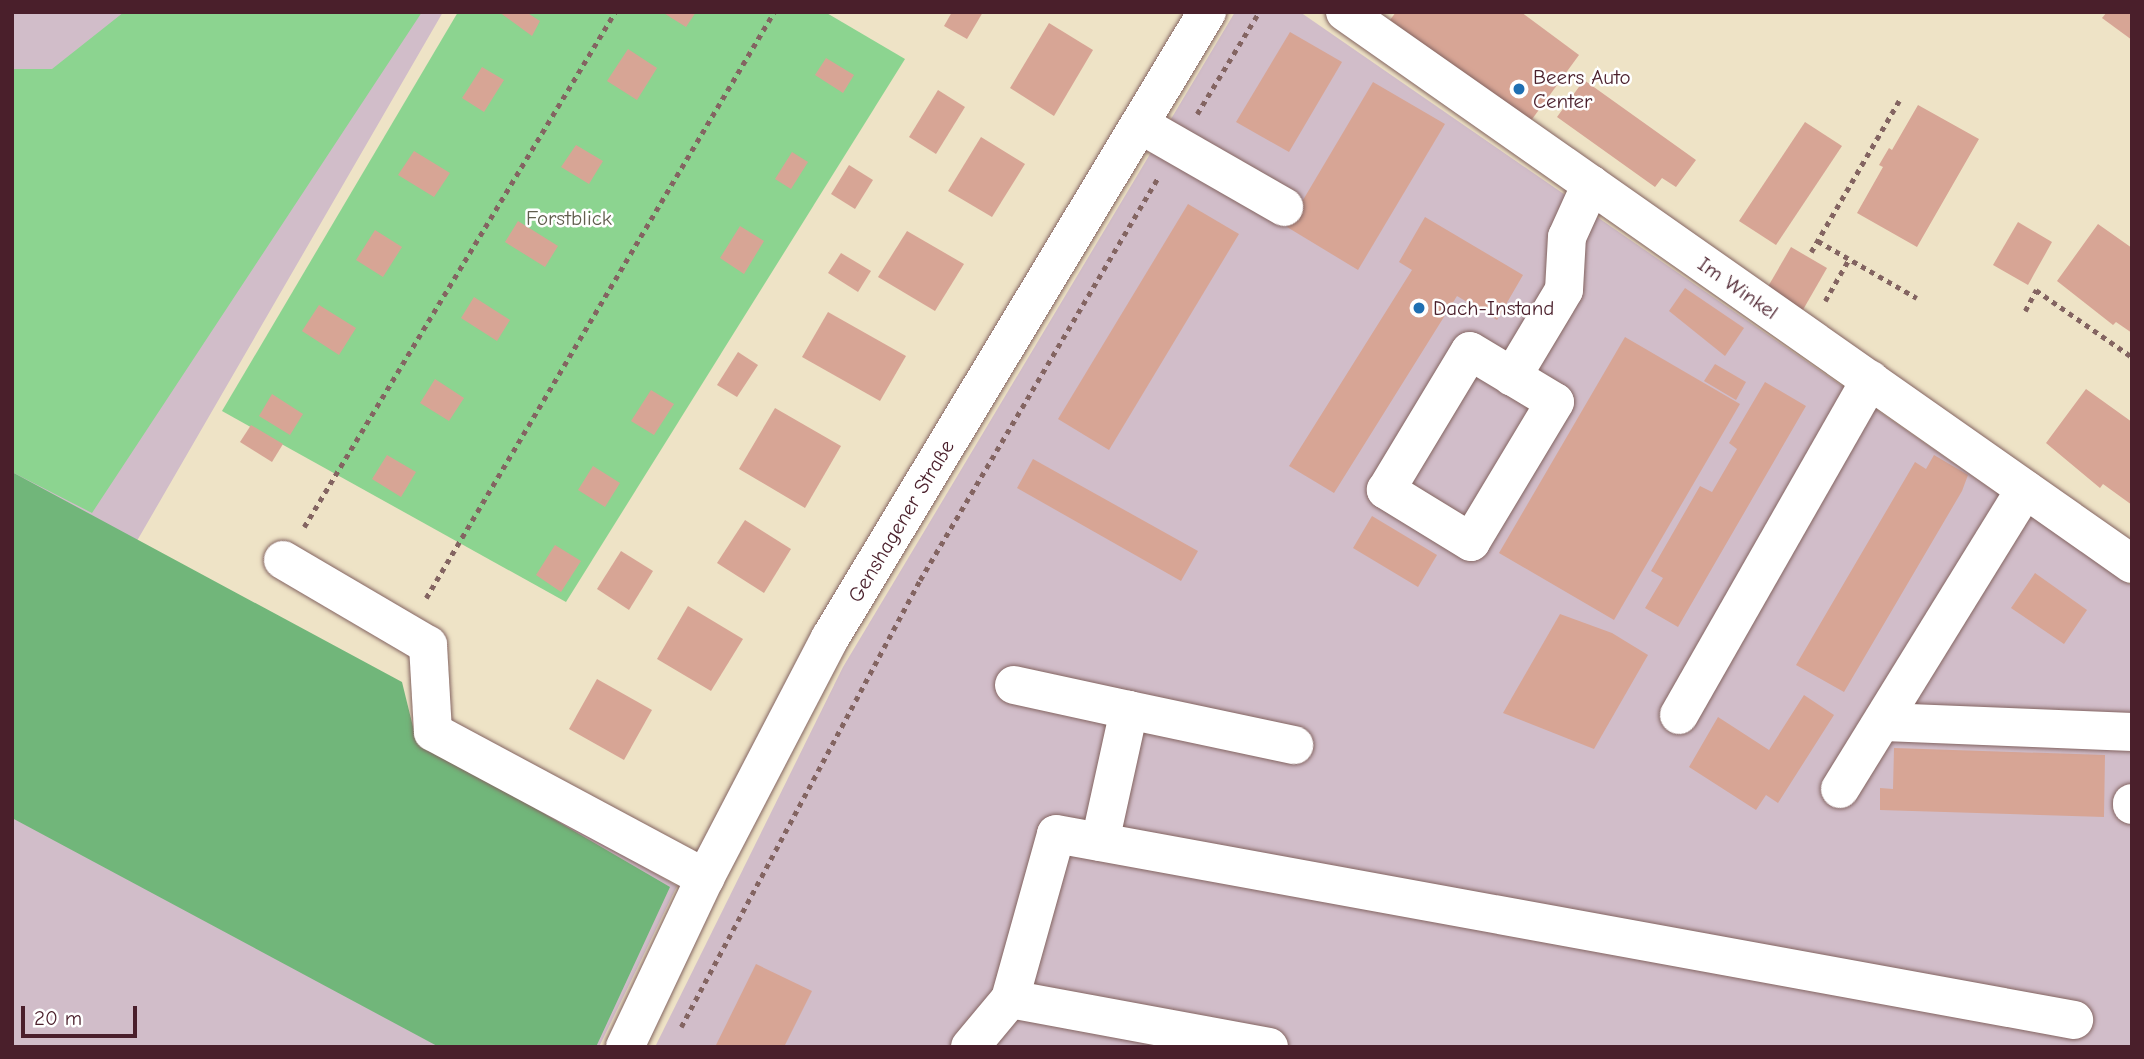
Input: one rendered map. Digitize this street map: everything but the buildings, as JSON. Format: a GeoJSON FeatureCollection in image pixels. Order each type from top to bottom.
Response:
{"type":"FeatureCollection","features":[{"type":"Feature","properties":{"kind":"main road","name":"Genshagener Straße"},"geometry":{"type":"LineString","coordinates":[[625,1047],[705,878],[830,638],[1207,12]]}},
{"type":"Feature","properties":{"kind":"main road","name":"Im Winkel"},"geometry":{"type":"LineString","coordinates":[[1345,12],[2132,564]]}},
{"type":"Feature","properties":{"kind":"main road"},"geometry":{"type":"LineString","coordinates":[[1140,125],[1284,207]]}},
{"type":"Feature","properties":{"kind":"main road"},"geometry":{"type":"LineString","coordinates":[[1512,377],[1564,290],[1567,237],[1591,184]]}},
{"type":"Feature","properties":{"kind":"main road"},"geometry":{"type":"LineString","coordinates":[[1470,351],[1512,377],[1555,402],[1471,542],[1386,490],[1470,351]]}},
{"type":"Feature","properties":{"kind":"main road"},"geometry":{"type":"LineString","coordinates":[[1678,715],[1870,380]]}},
{"type":"Feature","properties":{"kind":"main road"},"geometry":{"type":"LineString","coordinates":[[1840,789],[1885,722],[2025,489]]}},
{"type":"Feature","properties":{"kind":"main road"},"geometry":{"type":"LineString","coordinates":[[283,560],[428,645],[433,732],[705,878]]}},
{"type":"Feature","properties":{"kind":"main road"},"geometry":{"type":"LineString","coordinates":[[1014,685],[1294,745]]}},
{"type":"Feature","properties":{"kind":"main road"},"geometry":{"type":"LineString","coordinates":[[1100,842],[1129,709]]}},
{"type":"Feature","properties":{"kind":"main road"},"geometry":{"type":"LineString","coordinates":[[1885,722],[2132,732]]}},
{"type":"Feature","properties":{"kind":"main road"},"geometry":{"type":"LineString","coordinates":[[970,1047],[1010,999],[1056,834],[2074,1020]]}},
{"type":"Feature","properties":{"kind":"main road"},"geometry":{"type":"LineString","coordinates":[[1010,999],[1269,1047]]}},
{"type":"Feature","properties":{"kind":"path"},"geometry":{"type":"LineString","coordinates":[[283,560],[615,12]]}},
{"type":"Feature","properties":{"kind":"path"},"geometry":{"type":"LineString","coordinates":[[406,632],[774,12]]}},
{"type":"Feature","properties":{"kind":"path"},"geometry":{"type":"LineString","coordinates":[[677,1034],[920,580],[1259,12]]}},
{"type":"Feature","properties":{"kind":"path"},"geometry":{"type":"LineString","coordinates":[[1811,253],[1899,101]]}},
{"type":"Feature","properties":{"kind":"path"},"geometry":{"type":"LineString","coordinates":[[1818,241],[1917,298]]}},
{"type":"Feature","properties":{"kind":"path"},"geometry":{"type":"LineString","coordinates":[[1806,335],[1849,259]]}},
{"type":"Feature","properties":{"kind":"path"},"geometry":{"type":"LineString","coordinates":[[2025,311],[2036,290],[2132,357]]}},
{"type":"Feature","properties":{"kind":"shaded area"},"geometry":{"type":"Polygon","coordinates":[[[12,12],[443,12],[123,565],[677,886],[599,1047],[12,1047],[12,12]]]}},
{"type":"Feature","properties":{"kind":"shaded area"},"geometry":{"type":"Polygon","coordinates":[[[1235,12],[1300,12],[2132,586],[2132,1047],[655,1047],[843,667],[1235,12]]]}},
{"type":"Feature","properties":{"kind":"green space"},"geometry":{"type":"Polygon","coordinates":[[[124,12],[422,12],[92,513],[12,472],[12,69],[52,69],[124,12]]]}},
{"type":"Feature","properties":{"kind":"green space","name":"Forstblick"},"geometry":{"type":"Polygon","coordinates":[[[458,12],[825,12],[905,59],[566,602],[222,411],[458,12]]]}},
{"type":"Feature","properties":{"kind":"green space"},"geometry":{"type":"Polygon","coordinates":[[[12,472],[402,682],[416,739],[670,887],[596,1047],[439,1047],[12,818],[12,472]]]}},
{"type":"Feature","properties":{"kind":"place","name":"Beers Auto Center"},"geometry":{"type":"Point","coordinates":[1519,89]}},
{"type":"Feature","properties":{"kind":"place","name":"Dach-Instand"},"geometry":{"type":"Point","coordinates":[1419,308]}}]}
